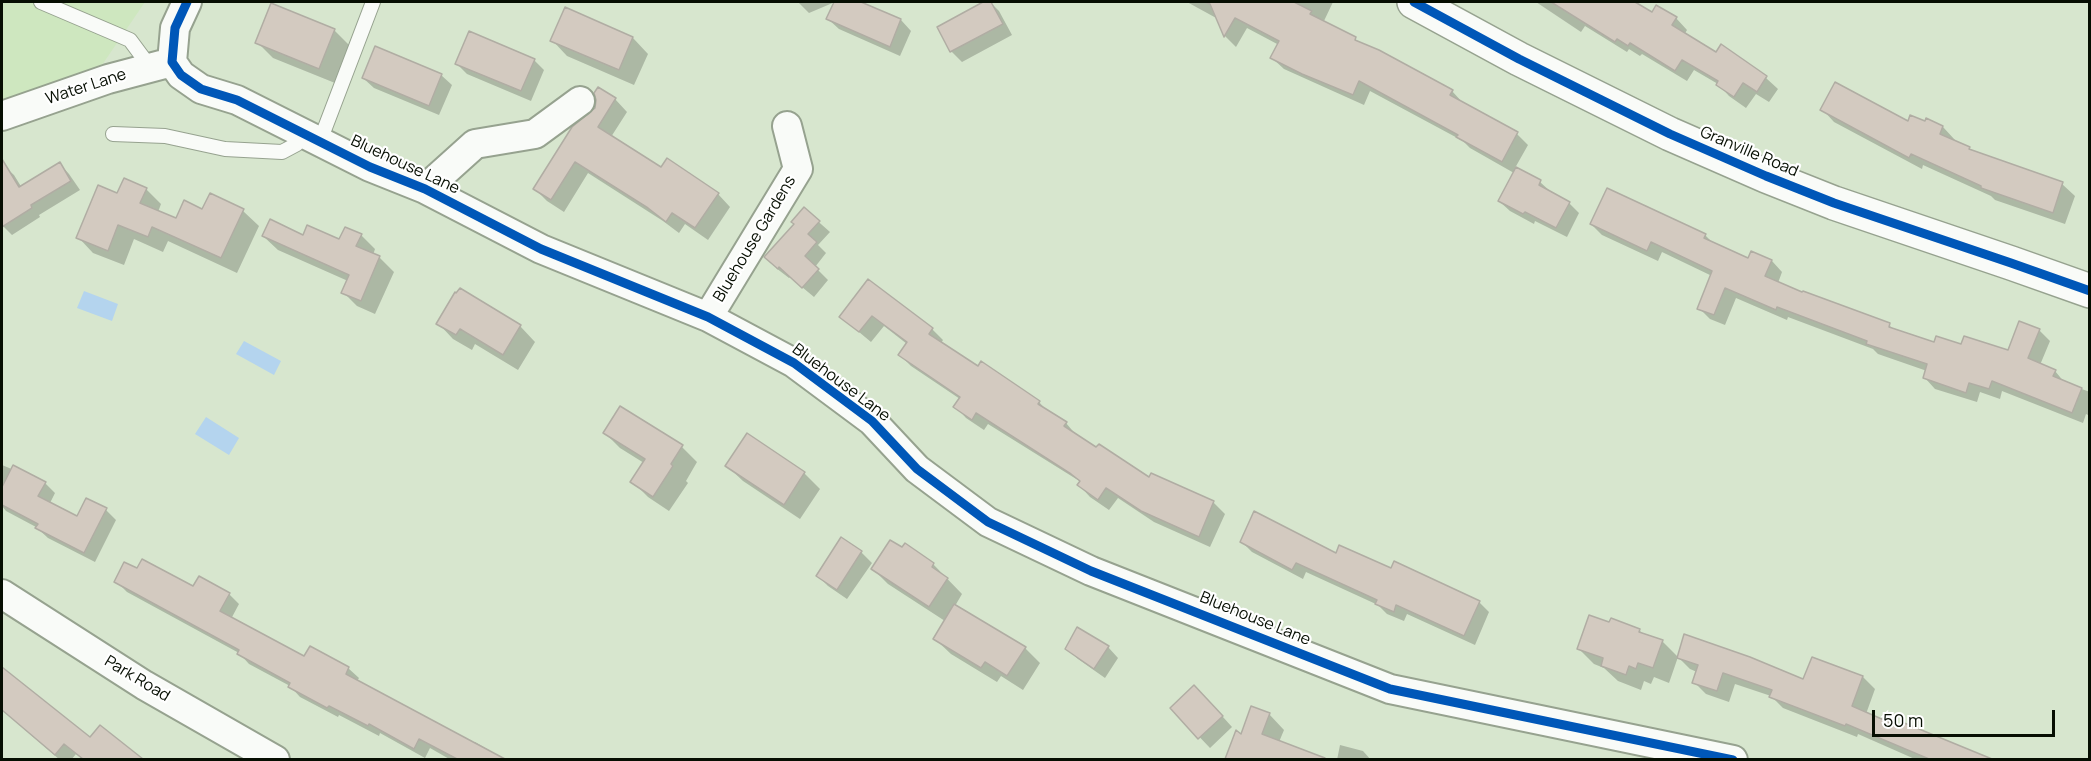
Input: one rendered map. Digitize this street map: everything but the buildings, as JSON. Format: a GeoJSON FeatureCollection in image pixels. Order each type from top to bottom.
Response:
{"type":"FeatureCollection","features":[{"type":"Feature","properties":{"kind":"street"},"geometry":{"type":"LineString","coordinates":[[161,64],[187,2]]}},
{"type":"Feature","properties":{"kind":"street","name":"Granville Road"},"geometry":{"type":"LineString","coordinates":[[1414,2],[1519,59],[1670,134],[1766,176],[1834,203],[2090,291]]}},
{"type":"Feature","properties":{"kind":"street","name":"Water Lane"},"geometry":{"type":"LineString","coordinates":[[2,116],[108,79],[161,64]]}},
{"type":"Feature","properties":{"kind":"street","name":"Bluehouse Lane"},"geometry":{"type":"LineString","coordinates":[[161,64],[201,89],[237,100],[370,167],[425,189],[541,249],[708,317],[794,363],[872,421],[917,469],[988,522],[1091,571],[1390,689],[1733,759]]}},
{"type":"Feature","properties":{"kind":"street"},"geometry":{"type":"LineString","coordinates":[[425,189],[475,144],[535,134],[580,101]]}},
{"type":"Feature","properties":{"kind":"street","name":"Bluehouse Gardens"},"geometry":{"type":"LineString","coordinates":[[708,317],[798,169],[786,126]]}},
{"type":"Feature","properties":{"kind":"street","name":"Park Road"},"geometry":{"type":"LineString","coordinates":[[2,594],[144,685],[275,759]]}},
{"type":"Feature","properties":{"kind":"lane"},"geometry":{"type":"LineString","coordinates":[[41,2],[130,40],[161,64]]}},
{"type":"Feature","properties":{"kind":"lane"},"geometry":{"type":"LineString","coordinates":[[113,134],[165,136],[225,148],[282,152],[310,136],[373,2]]}},
{"type":"Feature","properties":{"kind":"shaded area"},"geometry":{"type":"Polygon","coordinates":[[[2,2],[145,2],[100,68],[2,103],[2,2]]]}},
{"type":"Feature","properties":{"kind":"water"},"geometry":{"type":"Polygon","coordinates":[[[84,291],[118,304],[112,321],[77,308],[84,291]]]}},
{"type":"Feature","properties":{"kind":"water"},"geometry":{"type":"Polygon","coordinates":[[[244,341],[281,361],[274,375],[236,354],[244,341]]]}},
{"type":"Feature","properties":{"kind":"water"},"geometry":{"type":"Polygon","coordinates":[[[206,417],[239,438],[229,455],[195,434],[206,417]]]}},
{"type":"Feature","properties":{"kind":"cycle path"},"geometry":{"type":"LineString","coordinates":[[187,2],[175,28],[172,62],[181,75],[201,89],[237,100],[370,167],[425,189],[541,249],[708,317],[794,363],[872,421],[917,469],[988,522],[1091,571],[1390,689],[1733,760]]}},
{"type":"Feature","properties":{"kind":"cycle path"},"geometry":{"type":"LineString","coordinates":[[1414,2],[1519,59],[1670,134],[1766,176],[1834,203],[2090,291]]}}]}
